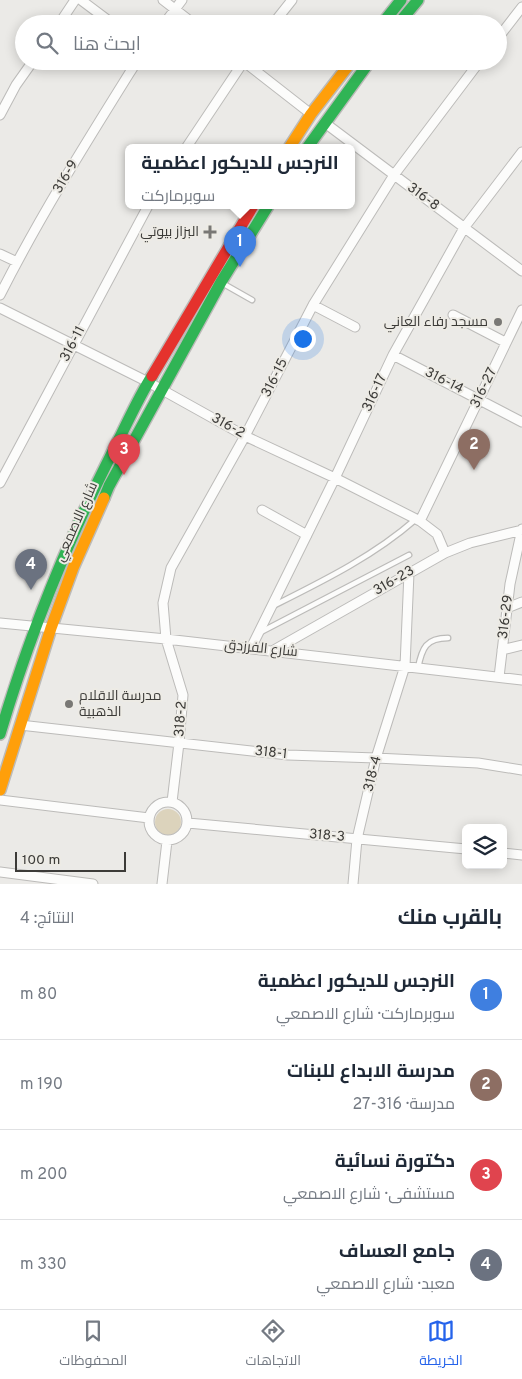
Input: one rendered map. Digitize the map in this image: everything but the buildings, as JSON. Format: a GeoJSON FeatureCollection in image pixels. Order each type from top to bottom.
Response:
{"type":"FeatureCollection","features":[{"type":"Feature","properties":{"kind":"street"},"geometry":{"type":"LineString","coordinates":[[65,15],[75,0]]}},
{"type":"Feature","properties":{"kind":"street"},"geometry":{"type":"LineString","coordinates":[[81,0],[102,15]]}},
{"type":"Feature","properties":{"kind":"street"},"geometry":{"type":"LineString","coordinates":[[163,0],[183,15]]}},
{"type":"Feature","properties":{"kind":"street"},"geometry":{"type":"LineString","coordinates":[[171,15],[182,0]]}},
{"type":"Feature","properties":{"kind":"street"},"geometry":{"type":"LineString","coordinates":[[280,15],[292,0]]}},
{"type":"Feature","properties":{"kind":"street"},"geometry":{"type":"LineString","coordinates":[[389,15],[401,0]]}},
{"type":"Feature","properties":{"kind":"street"},"geometry":{"type":"LineString","coordinates":[[406,15],[418,0]]}},
{"type":"Feature","properties":{"kind":"street"},"geometry":{"type":"LineString","coordinates":[[507,26],[522,7]]}},
{"type":"Feature","properties":{"kind":"street"},"geometry":{"type":"LineString","coordinates":[[0,114],[27,70]]}},
{"type":"Feature","properties":{"kind":"street","name":"316-9"},"geometry":{"type":"LineString","coordinates":[[0,295],[80,154],[131,70]]}},
{"type":"Feature","properties":{"kind":"street"},"geometry":{"type":"LineString","coordinates":[[189,144],[237,70]]}},
{"type":"Feature","properties":{"kind":"street"},"geometry":{"type":"LineString","coordinates":[[255,70],[312,114]]}},
{"type":"Feature","properties":{"kind":"street"},"geometry":{"type":"LineString","coordinates":[[292,144],[345,70]]}},
{"type":"Feature","properties":{"kind":"street"},"geometry":{"type":"LineString","coordinates":[[310,144],[363,70]]}},
{"type":"Feature","properties":{"kind":"street","name":"316-15"},"geometry":{"type":"LineString","coordinates":[[166,639],[163,603],[171,568],[245,436],[313,305],[394,175],[473,70]]}},
{"type":"Feature","properties":{"kind":"street","name":"316-8"},"geometry":{"type":"LineString","coordinates":[[325,123],[353,144]]}},
{"type":"Feature","properties":{"kind":"street","name":"316-8"},"geometry":{"type":"LineString","coordinates":[[355,146],[522,271]]}},
{"type":"Feature","properties":{"kind":"street","name":"316-17"},"geometry":{"type":"LineString","coordinates":[[251,648],[393,355],[464,228],[522,152]]}},
{"type":"Feature","properties":{"kind":"street","name":"316-11"},"geometry":{"type":"LineString","coordinates":[[0,484],[146,209]]}},
{"type":"Feature","properties":{"kind":"street","name":"شارع الاصمعي"},"geometry":{"type":"LineString","coordinates":[[0,730],[14,686],[61,561],[97,483],[148,382],[250,209]]}},
{"type":"Feature","properties":{"kind":"street","name":"شارع الاصمعي"},"geometry":{"type":"LineString","coordinates":[[0,790],[51,628],[73,568],[109,486],[221,282],[266,209]]}},
{"type":"Feature","properties":{"kind":"street"},"geometry":{"type":"LineString","coordinates":[[0,254],[17,262]]}},
{"type":"Feature","properties":{"kind":"street"},"geometry":{"type":"LineString","coordinates":[[313,305],[355,327]]}},
{"type":"Feature","properties":{"kind":"street","name":"316-2"},"geometry":{"type":"LineString","coordinates":[[0,308],[148,382],[245,436],[335,478],[418,520],[437,534],[445,553]]}},
{"type":"Feature","properties":{"kind":"street","name":"316-27"},"geometry":{"type":"LineString","coordinates":[[418,520],[522,310]]}},
{"type":"Feature","properties":{"kind":"street"},"geometry":{"type":"LineString","coordinates":[[453,315],[505,342]]}},
{"type":"Feature","properties":{"kind":"street","name":"316-14"},"geometry":{"type":"LineString","coordinates":[[393,355],[522,422]]}},
{"type":"Feature","properties":{"kind":"street"},"geometry":{"type":"LineString","coordinates":[[262,510],[307,535]]}},
{"type":"Feature","properties":{"kind":"street","name":"316-23"},"geometry":{"type":"LineString","coordinates":[[274,650],[445,553],[470,543],[522,529]]}},
{"type":"Feature","properties":{"kind":"street","name":"316-29"},"geometry":{"type":"LineString","coordinates":[[498,677],[507,608],[517,568],[522,529]]}},
{"type":"Feature","properties":{"kind":"street","name":"318-4"},"geometry":{"type":"LineString","coordinates":[[353,884],[357,839],[376,758],[405,666],[409,573]]}},
{"type":"Feature","properties":{"kind":"street"},"geometry":{"type":"LineString","coordinates":[[507,608],[522,602]]}},
{"type":"Feature","properties":{"kind":"street","name":"شارع الفرزدق"},"geometry":{"type":"LineString","coordinates":[[0,623],[274,650],[522,680]]}},
{"type":"Feature","properties":{"kind":"street","name":"318-2"},"geometry":{"type":"LineString","coordinates":[[166,639],[183,695],[172,802]]}},
{"type":"Feature","properties":{"kind":"street"},"geometry":{"type":"LineString","coordinates":[[502,650],[522,645]]}},
{"type":"Feature","properties":{"kind":"street","name":"318-1"},"geometry":{"type":"LineString","coordinates":[[20,725],[288,755],[478,763],[522,770]]}},
{"type":"Feature","properties":{"kind":"street"},"geometry":{"type":"LineString","coordinates":[[0,800],[149,818]]}},
{"type":"Feature","properties":{"kind":"street"},"geometry":{"type":"LineString","coordinates":[[166,802],[172,802],[182,807],[188,817],[188,823],[183,834],[167,841],[155,836],[151,831],[149,818],[155,808],[166,802]]}},
{"type":"Feature","properties":{"kind":"street","name":"318-3"},"geometry":{"type":"LineString","coordinates":[[188,823],[462,849]]}},
{"type":"Feature","properties":{"kind":"street"},"geometry":{"type":"LineString","coordinates":[[162,884],[167,841]]}},
{"type":"Feature","properties":{"kind":"street"},"geometry":{"type":"LineString","coordinates":[[507,853],[522,855]]}},
{"type":"Feature","properties":{"kind":"street"},"geometry":{"type":"LineString","coordinates":[[0,872],[93,884]]}},
{"type":"Feature","properties":{"kind":"lane"},"geometry":{"type":"LineString","coordinates":[[221,282],[252,300]]}},
{"type":"Feature","properties":{"kind":"lane"},"geometry":{"type":"LineString","coordinates":[[271,607],[330,577],[364,557],[418,520]]}},
{"type":"Feature","properties":{"kind":"lane"},"geometry":{"type":"LineString","coordinates":[[258,633],[409,555]]}},
{"type":"Feature","properties":{"kind":"lane"},"geometry":{"type":"LineString","coordinates":[[418,668],[422,650],[433,640],[448,638]]}},
{"type":"Feature","properties":{"kind":"shaded area"},"geometry":{"type":"Polygon","coordinates":[[[168,809],[177,813],[181,822],[177,831],[168,835],[159,831],[155,822],[159,813],[168,809]]]}},
{"type":"Feature","properties":{"kind":"traffic: fast"},"geometry":{"type":"LineString","coordinates":[[389,15],[401,0]]}},
{"type":"Feature","properties":{"kind":"traffic: fast"},"geometry":{"type":"LineString","coordinates":[[406,15],[418,0]]}},
{"type":"Feature","properties":{"kind":"traffic: fast"},"geometry":{"type":"LineString","coordinates":[[310,144],[363,70]]}},
{"type":"Feature","properties":{"kind":"traffic: fast"},"geometry":{"type":"LineString","coordinates":[[104,498],[221,282],[266,209]]}},
{"type":"Feature","properties":{"kind":"traffic: fast"},"geometry":{"type":"LineString","coordinates":[[0,734],[23,661],[50,590],[96,485],[152,376]]}},
{"type":"Feature","properties":{"kind":"traffic: slow"},"geometry":{"type":"LineString","coordinates":[[292,144],[311,114],[345,70]]}},
{"type":"Feature","properties":{"kind":"traffic: slow"},"geometry":{"type":"LineString","coordinates":[[0,790],[51,628],[73,568],[104,498]]}},
{"type":"Feature","properties":{"kind":"traffic: jam"},"geometry":{"type":"LineString","coordinates":[[152,376],[251,209]]}},
{"type":"Feature","properties":{"kind":"place","name":"البزاز بيوتي"},"geometry":{"type":"Point","coordinates":[210,232]}},
{"type":"Feature","properties":{"kind":"place","name":"النرجس للديكور اعظمية"},"geometry":{"type":"Point","coordinates":[240,267]}},
{"type":"Feature","properties":{"kind":"place","name":"مسجد رفاء العاني"},"geometry":{"type":"Point","coordinates":[498,322]}},
{"type":"Feature","properties":{"kind":"place","name":"مدرسة الابداع للبنات"},"geometry":{"type":"Point","coordinates":[474,470]}},
{"type":"Feature","properties":{"kind":"place","name":"دكتورة نسائية"},"geometry":{"type":"Point","coordinates":[124,475]}},
{"type":"Feature","properties":{"kind":"place","name":"جامع العساف"},"geometry":{"type":"Point","coordinates":[31,590]}},
{"type":"Feature","properties":{"kind":"place","name":"مدرسة الاقلام الذهبية"},"geometry":{"type":"Point","coordinates":[69,704]}}]}
